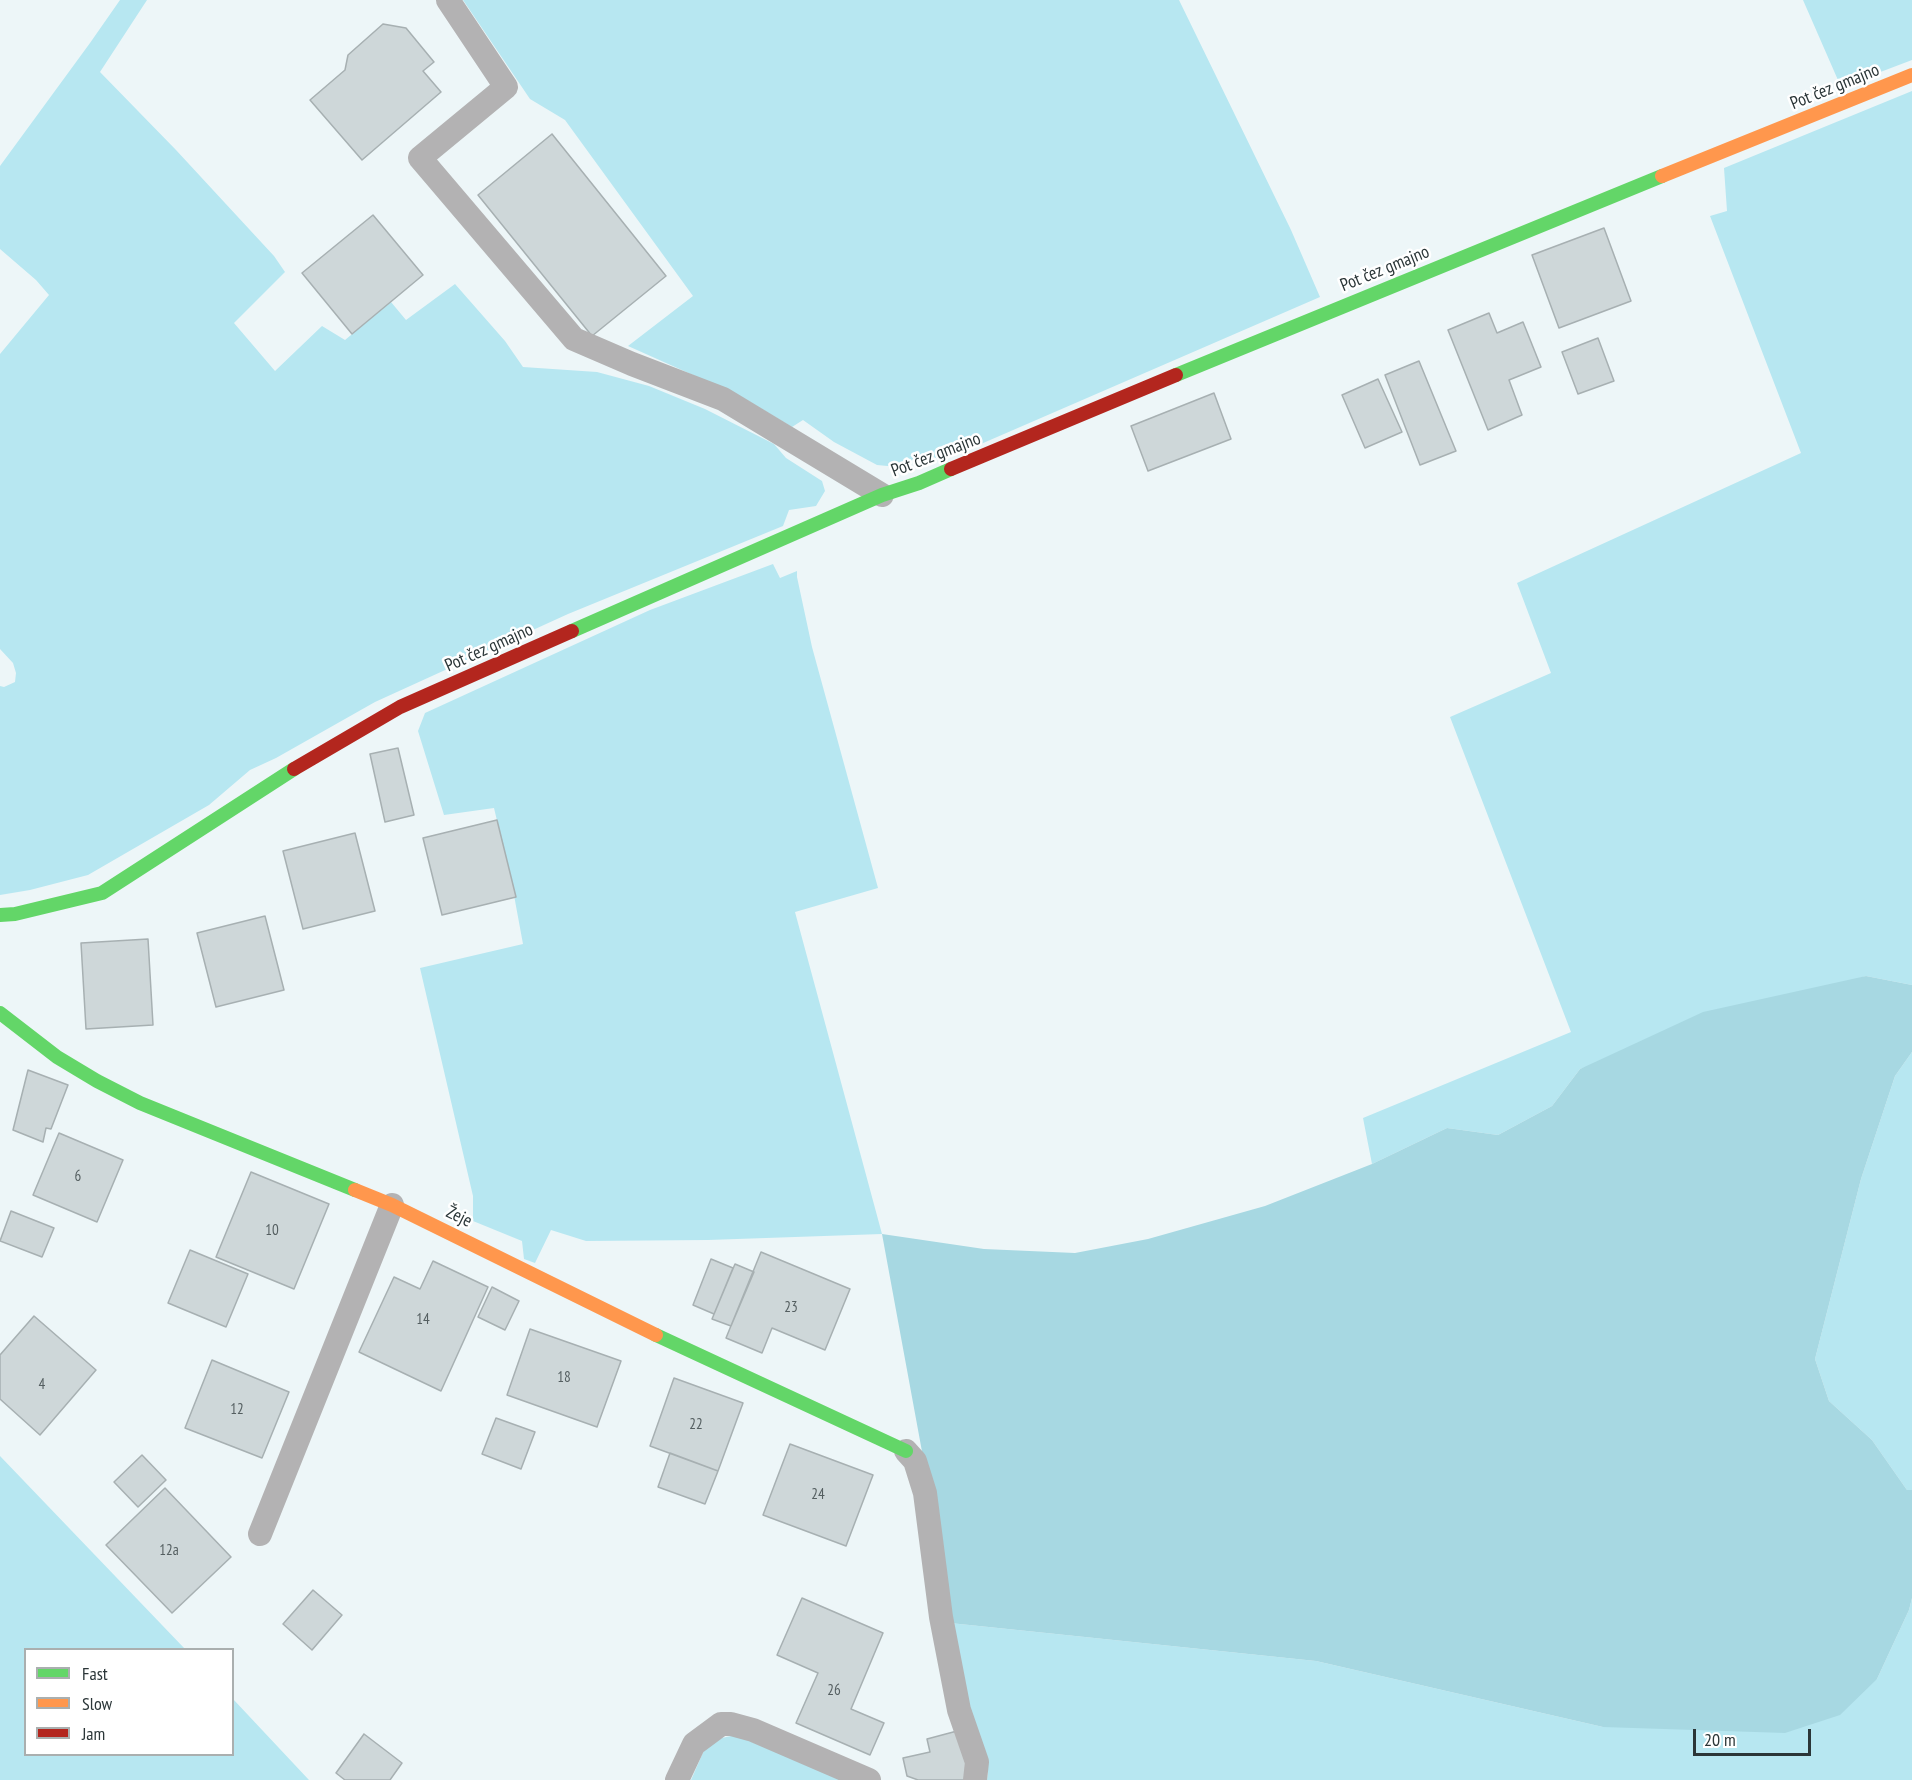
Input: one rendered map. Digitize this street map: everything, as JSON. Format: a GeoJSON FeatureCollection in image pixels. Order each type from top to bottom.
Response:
{"type":"FeatureCollection","features":[{"type":"Feature","properties":{"kind":"street","name":"Pot čez gmajno"},"geometry":{"type":"LineString","coordinates":[[0,915],[15,914],[102,893],[280,777],[400,707],[882,495],[930,479],[1325,313],[1912,75]]}},
{"type":"Feature","properties":{"kind":"street","name":"Žeje"},"geometry":{"type":"LineString","coordinates":[[0,1013],[57,1058],[140,1102],[392,1205],[659,1337],[906,1452]]}},
{"type":"Feature","properties":{"kind":"lane"},"geometry":{"type":"LineString","coordinates":[[448,0],[506,87],[420,158],[574,339],[723,399],[882,495]]}},
{"type":"Feature","properties":{"kind":"lane"},"geometry":{"type":"LineString","coordinates":[[260,1534],[392,1205]]}},
{"type":"Feature","properties":{"kind":"lane"},"geometry":{"type":"LineString","coordinates":[[906,1452],[915,1461],[926,1493],[941,1617],[959,1710],[977,1762],[975,1780]]}},
{"type":"Feature","properties":{"kind":"lane"},"geometry":{"type":"LineString","coordinates":[[677,1780],[694,1744],[721,1724],[731,1724],[753,1730],[869,1780]]}},
{"type":"Feature","properties":{"kind":"shaded area"},"geometry":{"type":"Polygon","coordinates":[[[120,0],[147,0],[100,72],[176,150],[274,256],[285,272],[234,323],[275,371],[322,326],[345,340],[391,302],[406,320],[455,284],[505,341],[523,367],[597,372],[649,386],[705,409],[774,444],[786,458],[822,481],[825,491],[816,506],[789,510],[783,526],[568,614],[375,702],[276,758],[250,770],[209,805],[88,875],[0,895],[0,686],[4,687],[15,682],[16,673],[13,663],[0,649],[0,354],[49,295],[36,280],[0,249],[0,166],[120,0]]]}},
{"type":"Feature","properties":{"kind":"shaded area"},"geometry":{"type":"Polygon","coordinates":[[[463,0],[1179,0],[1291,230],[1320,297],[944,460],[923,455],[898,467],[877,465],[834,442],[803,420],[792,427],[740,396],[628,346],[693,296],[565,120],[530,99],[463,0]]]}},
{"type":"Feature","properties":{"kind":"shaded area"},"geometry":{"type":"Polygon","coordinates":[[[1803,0],[1912,0],[1912,60],[1841,87],[1803,0]]]}},
{"type":"Feature","properties":{"kind":"shaded area"},"geometry":{"type":"Polygon","coordinates":[[[1912,91],[1912,985],[1866,976],[1580,1069],[1552,1106],[1498,1135],[1447,1128],[1372,1164],[1363,1118],[1571,1032],[1450,717],[1551,673],[1517,583],[1801,453],[1710,216],[1727,211],[1724,168],[1912,91]]]}},
{"type":"Feature","properties":{"kind":"shaded area"},"geometry":{"type":"Polygon","coordinates":[[[773,564],[780,578],[797,571],[812,647],[878,888],[795,912],[882,1234],[708,1240],[586,1241],[551,1230],[535,1263],[524,1259],[522,1241],[473,1221],[473,1196],[420,968],[523,944],[511,879],[494,808],[444,815],[418,731],[425,713],[650,610],[773,564]]]}},
{"type":"Feature","properties":{"kind":"shaded area"},"geometry":{"type":"Polygon","coordinates":[[[1866,976],[1912,985],[1912,1052],[1895,1076],[1861,1179],[1815,1359],[1829,1401],[1872,1440],[1907,1490],[1912,1490],[1912,1598],[1909,1610],[1877,1679],[1840,1715],[1785,1733],[1603,1727],[1316,1661],[950,1623],[930,1495],[882,1234],[984,1249],[1075,1253],[1148,1239],[1265,1206],[1372,1164],[1447,1128],[1498,1135],[1552,1106],[1580,1069],[1703,1012],[1866,976]]]}},
{"type":"Feature","properties":{"kind":"shaded area"},"geometry":{"type":"Polygon","coordinates":[[[1912,1052],[1912,1490],[1907,1490],[1872,1440],[1829,1401],[1815,1359],[1861,1179],[1895,1076],[1912,1052]]]}},
{"type":"Feature","properties":{"kind":"shaded area"},"geometry":{"type":"Polygon","coordinates":[[[0,1456],[184,1648],[24,1648],[24,1756],[234,1756],[234,1700],[309,1780],[0,1780],[0,1456]]]}},
{"type":"Feature","properties":{"kind":"shaded area"},"geometry":{"type":"Polygon","coordinates":[[[1912,1598],[1912,1780],[987,1780],[988,1773],[963,1692],[950,1623],[1316,1661],[1603,1727],[1877,1679],[1909,1610],[1912,1598]]]}},
{"type":"Feature","properties":{"kind":"shaded area"},"geometry":{"type":"Polygon","coordinates":[[[735,1735],[843,1780],[691,1780],[705,1748],[722,1738],[735,1735]]]}},
{"type":"Feature","properties":{"kind":"building"},"geometry":{"type":"Polygon","coordinates":[[[383,24],[406,28],[434,62],[423,71],[441,92],[362,160],[310,100],[345,70],[348,55],[383,24]]]}},
{"type":"Feature","properties":{"kind":"building"},"geometry":{"type":"Polygon","coordinates":[[[552,134],[666,276],[592,336],[478,195],[552,134]]]}},
{"type":"Feature","properties":{"kind":"building"},"geometry":{"type":"Polygon","coordinates":[[[373,215],[423,275],[352,334],[302,273],[373,215]]]}},
{"type":"Feature","properties":{"kind":"building"},"geometry":{"type":"Polygon","coordinates":[[[1604,228],[1631,301],[1559,328],[1532,255],[1604,228]]]}},
{"type":"Feature","properties":{"kind":"building"},"geometry":{"type":"Polygon","coordinates":[[[1489,313],[1497,333],[1523,322],[1541,367],[1509,380],[1522,415],[1488,430],[1448,330],[1489,313]]]}},
{"type":"Feature","properties":{"kind":"building"},"geometry":{"type":"Polygon","coordinates":[[[1598,338],[1614,381],[1578,394],[1562,352],[1598,338]]]}},
{"type":"Feature","properties":{"kind":"building"},"geometry":{"type":"Polygon","coordinates":[[[1419,361],[1456,451],[1420,465],[1385,375],[1419,361]]]}},
{"type":"Feature","properties":{"kind":"building"},"geometry":{"type":"Polygon","coordinates":[[[1378,379],[1402,432],[1365,448],[1342,395],[1378,379]]]}},
{"type":"Feature","properties":{"kind":"building"},"geometry":{"type":"Polygon","coordinates":[[[1214,393],[1231,439],[1148,471],[1131,426],[1214,393]]]}},
{"type":"Feature","properties":{"kind":"building"},"geometry":{"type":"Polygon","coordinates":[[[398,748],[414,815],[385,822],[370,754],[398,748]]]}},
{"type":"Feature","properties":{"kind":"building"},"geometry":{"type":"Polygon","coordinates":[[[497,820],[516,897],[442,915],[423,838],[497,820]]]}},
{"type":"Feature","properties":{"kind":"building"},"geometry":{"type":"Polygon","coordinates":[[[355,833],[375,911],[303,929],[283,851],[355,833]]]}},
{"type":"Feature","properties":{"kind":"building"},"geometry":{"type":"Polygon","coordinates":[[[265,916],[284,990],[216,1007],[197,933],[265,916]]]}},
{"type":"Feature","properties":{"kind":"building"},"geometry":{"type":"Polygon","coordinates":[[[148,939],[153,1025],[86,1029],[81,943],[148,939]]]}},
{"type":"Feature","properties":{"kind":"building"},"geometry":{"type":"Polygon","coordinates":[[[28,1070],[68,1085],[51,1129],[46,1128],[43,1142],[13,1130],[28,1070]]]}},
{"type":"Feature","properties":{"kind":"building"},"geometry":{"type":"Polygon","coordinates":[[[59,1133],[123,1160],[97,1222],[33,1195],[59,1133]]]}},
{"type":"Feature","properties":{"kind":"building"},"geometry":{"type":"Polygon","coordinates":[[[251,1172],[329,1204],[294,1289],[216,1257],[251,1172]]]}},
{"type":"Feature","properties":{"kind":"building"},"geometry":{"type":"Polygon","coordinates":[[[11,1211],[54,1228],[42,1257],[0,1241],[11,1211]]]}},
{"type":"Feature","properties":{"kind":"building"},"geometry":{"type":"Polygon","coordinates":[[[190,1250],[248,1274],[226,1327],[168,1303],[190,1250]]]}},
{"type":"Feature","properties":{"kind":"building"},"geometry":{"type":"Polygon","coordinates":[[[761,1252],[850,1289],[825,1350],[772,1328],[762,1353],[726,1338],[761,1252]]]}},
{"type":"Feature","properties":{"kind":"building"},"geometry":{"type":"Polygon","coordinates":[[[711,1259],[733,1268],[714,1314],[693,1305],[711,1259]]]}},
{"type":"Feature","properties":{"kind":"building"},"geometry":{"type":"Polygon","coordinates":[[[433,1261],[488,1287],[441,1391],[359,1352],[394,1277],[420,1289],[433,1261]]]}},
{"type":"Feature","properties":{"kind":"building"},"geometry":{"type":"Polygon","coordinates":[[[735,1264],[754,1272],[731,1326],[712,1319],[735,1264]]]}},
{"type":"Feature","properties":{"kind":"building"},"geometry":{"type":"Polygon","coordinates":[[[492,1287],[519,1301],[505,1330],[478,1317],[492,1287]]]}},
{"type":"Feature","properties":{"kind":"building"},"geometry":{"type":"Polygon","coordinates":[[[34,1316],[96,1370],[40,1435],[0,1399],[0,1355],[34,1316]]]}},
{"type":"Feature","properties":{"kind":"building"},"geometry":{"type":"Polygon","coordinates":[[[530,1329],[621,1361],[597,1427],[507,1395],[530,1329]]]}},
{"type":"Feature","properties":{"kind":"building"},"geometry":{"type":"Polygon","coordinates":[[[212,1360],[289,1392],[262,1458],[185,1428],[212,1360]]]}},
{"type":"Feature","properties":{"kind":"building"},"geometry":{"type":"Polygon","coordinates":[[[674,1378],[743,1403],[718,1471],[650,1446],[674,1378]]]}},
{"type":"Feature","properties":{"kind":"building"},"geometry":{"type":"Polygon","coordinates":[[[496,1418],[535,1432],[521,1469],[482,1454],[496,1418]]]}},
{"type":"Feature","properties":{"kind":"building"},"geometry":{"type":"Polygon","coordinates":[[[790,1444],[873,1475],[846,1546],[763,1515],[790,1444]]]}},
{"type":"Feature","properties":{"kind":"building"},"geometry":{"type":"Polygon","coordinates":[[[670,1453],[718,1471],[705,1504],[658,1487],[670,1453]]]}},
{"type":"Feature","properties":{"kind":"building"},"geometry":{"type":"Polygon","coordinates":[[[142,1455],[166,1480],[138,1507],[114,1482],[142,1455]]]}},
{"type":"Feature","properties":{"kind":"building"},"geometry":{"type":"Polygon","coordinates":[[[165,1488],[231,1557],[172,1613],[106,1545],[165,1488]]]}},
{"type":"Feature","properties":{"kind":"building"},"geometry":{"type":"Polygon","coordinates":[[[313,1590],[342,1615],[312,1650],[283,1624],[313,1590]]]}},
{"type":"Feature","properties":{"kind":"building"},"geometry":{"type":"Polygon","coordinates":[[[802,1598],[883,1633],[851,1709],[884,1723],[870,1755],[796,1723],[818,1673],[777,1655],[802,1598]]]}},
{"type":"Feature","properties":{"kind":"building"},"geometry":{"type":"Polygon","coordinates":[[[957,1731],[969,1773],[966,1780],[918,1780],[907,1776],[903,1758],[930,1752],[927,1739],[957,1731]]]}},
{"type":"Feature","properties":{"kind":"building"},"geometry":{"type":"Polygon","coordinates":[[[364,1734],[402,1763],[390,1780],[345,1780],[336,1773],[364,1734]]]}},
{"type":"Feature","properties":{"kind":"traffic: fast"},"geometry":{"type":"LineString","coordinates":[[1176,375],[1662,176]]}},
{"type":"Feature","properties":{"kind":"traffic: fast"},"geometry":{"type":"LineString","coordinates":[[572,631],[882,495],[919,483],[951,469]]}},
{"type":"Feature","properties":{"kind":"traffic: fast"},"geometry":{"type":"LineString","coordinates":[[0,915],[15,914],[102,893],[294,769]]}},
{"type":"Feature","properties":{"kind":"traffic: fast"},"geometry":{"type":"LineString","coordinates":[[0,1013],[57,1057],[140,1103],[355,1190]]}},
{"type":"Feature","properties":{"kind":"traffic: fast"},"geometry":{"type":"LineString","coordinates":[[656,1335],[906,1451]]}},
{"type":"Feature","properties":{"kind":"traffic: slow"},"geometry":{"type":"LineString","coordinates":[[1662,176],[1912,75]]}},
{"type":"Feature","properties":{"kind":"traffic: slow"},"geometry":{"type":"LineString","coordinates":[[355,1190],[392,1205],[656,1335]]}},
{"type":"Feature","properties":{"kind":"traffic: jam"},"geometry":{"type":"LineString","coordinates":[[951,469],[1176,375]]}},
{"type":"Feature","properties":{"kind":"traffic: jam"},"geometry":{"type":"LineString","coordinates":[[294,769],[400,707],[572,631]]}}]}
